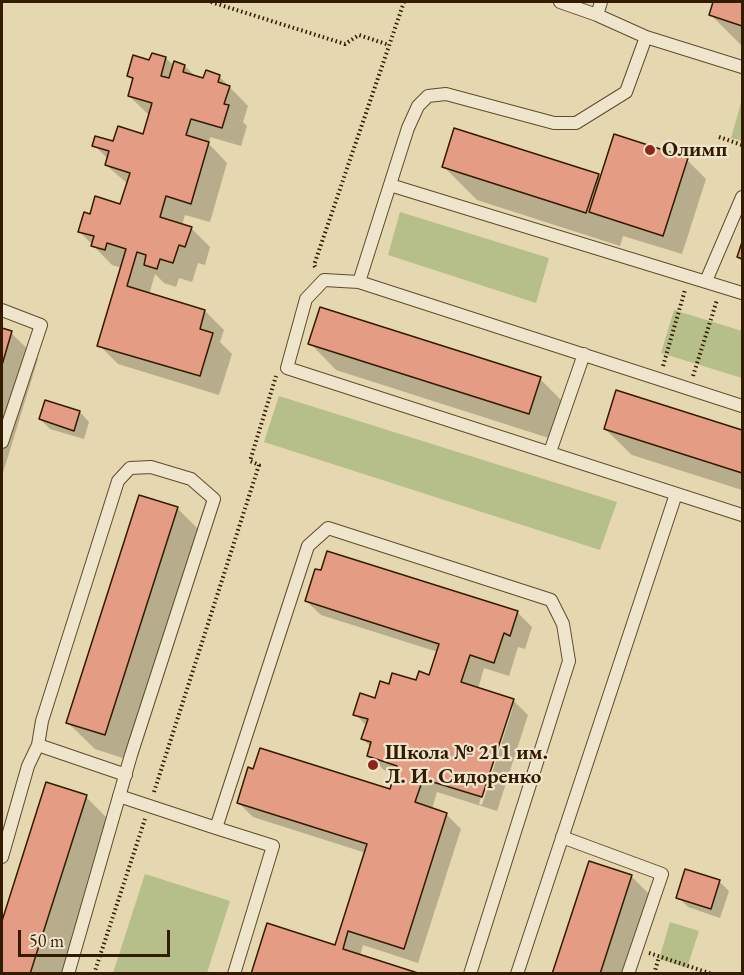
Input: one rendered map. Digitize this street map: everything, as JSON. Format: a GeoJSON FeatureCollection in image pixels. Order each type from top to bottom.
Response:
{"type":"FeatureCollection","features":[{"type":"Feature","properties":{"kind":"lane"},"geometry":{"type":"LineString","coordinates":[[560,2],[597,15],[646,37],[742,67]]}},
{"type":"Feature","properties":{"kind":"lane"},"geometry":{"type":"LineString","coordinates":[[597,15],[601,2]]}},
{"type":"Feature","properties":{"kind":"lane"},"geometry":{"type":"LineString","coordinates":[[359,282],[408,128],[418,106],[428,96],[446,94],[554,123],[576,123],[626,92],[646,37]]}},
{"type":"Feature","properties":{"kind":"lane"},"geometry":{"type":"LineString","coordinates":[[390,185],[742,293]]}},
{"type":"Feature","properties":{"kind":"lane"},"geometry":{"type":"LineString","coordinates":[[706,281],[742,197]]}},
{"type":"Feature","properties":{"kind":"lane"},"geometry":{"type":"LineString","coordinates":[[742,406],[359,282],[324,280],[306,299],[287,368],[742,516]]}},
{"type":"Feature","properties":{"kind":"lane"},"geometry":{"type":"LineString","coordinates":[[2,310],[41,325],[2,442]]}},
{"type":"Feature","properties":{"kind":"lane"},"geometry":{"type":"LineString","coordinates":[[550,452],[584,354]]}},
{"type":"Feature","properties":{"kind":"lane"},"geometry":{"type":"LineString","coordinates":[[2,857],[28,766],[38,745],[42,722],[118,481],[130,468],[151,467],[191,479],[214,499],[119,796],[68,974]]}},
{"type":"Feature","properties":{"kind":"lane"},"geometry":{"type":"LineString","coordinates":[[517,974],[676,494]]}},
{"type":"Feature","properties":{"kind":"lane"},"geometry":{"type":"LineString","coordinates":[[216,828],[308,546],[328,528],[551,600],[563,624],[569,661],[470,974]]}},
{"type":"Feature","properties":{"kind":"lane"},"geometry":{"type":"LineString","coordinates":[[38,745],[126,775]]}},
{"type":"Feature","properties":{"kind":"lane"},"geometry":{"type":"LineString","coordinates":[[119,796],[273,846],[234,974]]}},
{"type":"Feature","properties":{"kind":"lane"},"geometry":{"type":"LineString","coordinates":[[562,837],[662,874],[628,974]]}},
{"type":"Feature","properties":{"kind":"path"},"geometry":{"type":"LineString","coordinates":[[211,2],[345,44],[359,35],[389,45]]}},
{"type":"Feature","properties":{"kind":"path"},"geometry":{"type":"LineString","coordinates":[[324,280],[314,265],[404,2]]}},
{"type":"Feature","properties":{"kind":"path"},"geometry":{"type":"LineString","coordinates":[[719,137],[742,145]]}},
{"type":"Feature","properties":{"kind":"path"},"geometry":{"type":"LineString","coordinates":[[659,379],[690,277]]}},
{"type":"Feature","properties":{"kind":"path"},"geometry":{"type":"LineString","coordinates":[[689,388],[721,286]]}},
{"type":"Feature","properties":{"kind":"path"},"geometry":{"type":"LineString","coordinates":[[94,974],[259,465],[250,461],[280,366],[287,368]]}},
{"type":"Feature","properties":{"kind":"path"},"geometry":{"type":"LineString","coordinates":[[654,974],[659,957],[712,974]]}},
{"type":"Feature","properties":{"kind":"green space"},"geometry":{"type":"Polygon","coordinates":[[[742,99],[742,141],[731,138],[742,99]]]}},
{"type":"Feature","properties":{"kind":"green space"},"geometry":{"type":"Polygon","coordinates":[[[400,212],[549,258],[536,303],[388,255],[400,212]]]}},
{"type":"Feature","properties":{"kind":"green space"},"geometry":{"type":"Polygon","coordinates":[[[674,310],[742,331],[742,378],[661,353],[674,310]]]}},
{"type":"Feature","properties":{"kind":"green space"},"geometry":{"type":"Polygon","coordinates":[[[279,396],[617,502],[600,550],[264,442],[279,396]]]}},
{"type":"Feature","properties":{"kind":"green space"},"geometry":{"type":"Polygon","coordinates":[[[145,874],[230,901],[207,973],[113,973],[145,874]]]}},
{"type":"Feature","properties":{"kind":"green space"},"geometry":{"type":"Polygon","coordinates":[[[670,922],[699,931],[687,968],[659,959],[670,922]]]}},
{"type":"Feature","properties":{"kind":"building"},"geometry":{"type":"Polygon","coordinates":[[[713,2],[742,2],[742,26],[709,15],[713,2]]]}},
{"type":"Feature","properties":{"kind":"building"},"geometry":{"type":"Polygon","coordinates":[[[152,53],[166,57],[161,76],[169,78],[174,61],[185,65],[183,72],[203,78],[206,70],[220,75],[218,82],[230,86],[224,104],[229,105],[222,128],[191,119],[186,135],[209,142],[191,204],[166,196],[160,217],[192,227],[185,247],[179,245],[173,263],[160,259],[157,269],[144,265],[146,255],[137,252],[127,286],[205,310],[200,329],[213,333],[200,376],[97,346],[126,249],[107,243],[105,250],[91,246],[94,236],[78,232],[84,212],[90,214],[95,196],[120,204],[130,173],[105,165],[109,151],[92,146],[95,136],[113,141],[118,126],[143,134],[152,103],[128,96],[133,78],[127,76],[133,55],[149,60],[152,53]]]}},
{"type":"Feature","properties":{"kind":"building"},"geometry":{"type":"Polygon","coordinates":[[[454,128],[599,174],[586,213],[442,167],[454,128]]]}},
{"type":"Feature","properties":{"kind":"building"},"geometry":{"type":"Polygon","coordinates":[[[614,134],[688,158],[663,236],[589,212],[614,134]]]}},
{"type":"Feature","properties":{"kind":"building"},"geometry":{"type":"Polygon","coordinates":[[[742,242],[742,259],[737,257],[742,242]]]}},
{"type":"Feature","properties":{"kind":"building"},"geometry":{"type":"Polygon","coordinates":[[[320,307],[541,377],[529,414],[308,344],[320,307]]]}},
{"type":"Feature","properties":{"kind":"building"},"geometry":{"type":"Polygon","coordinates":[[[2,328],[12,331],[2,365],[2,328]]]}},
{"type":"Feature","properties":{"kind":"building"},"geometry":{"type":"Polygon","coordinates":[[[616,390],[742,430],[742,473],[604,429],[616,390]]]}},
{"type":"Feature","properties":{"kind":"building"},"geometry":{"type":"Polygon","coordinates":[[[45,400],[80,411],[74,431],[39,419],[45,400]]]}},
{"type":"Feature","properties":{"kind":"building"},"geometry":{"type":"Polygon","coordinates":[[[139,495],[178,507],[105,735],[66,723],[139,495]]]}},
{"type":"Feature","properties":{"kind":"building"},"geometry":{"type":"Polygon","coordinates":[[[327,551],[518,611],[510,636],[504,633],[494,663],[470,655],[461,682],[514,699],[482,797],[423,779],[415,802],[447,813],[404,949],[348,931],[343,949],[421,974],[251,974],[267,923],[335,945],[367,844],[237,803],[248,767],[253,769],[260,748],[390,789],[397,766],[367,756],[371,742],[361,739],[368,719],[353,715],[360,693],[375,698],[380,681],[389,684],[392,673],[416,680],[419,671],[429,675],[439,644],[305,601],[315,569],[321,570],[327,551]]]}},
{"type":"Feature","properties":{"kind":"building"},"geometry":{"type":"Polygon","coordinates":[[[46,782],[87,795],[30,974],[2,974],[2,921],[46,782]]]}},
{"type":"Feature","properties":{"kind":"building"},"geometry":{"type":"Polygon","coordinates":[[[589,861],[632,875],[600,974],[552,974],[589,861]]]}},
{"type":"Feature","properties":{"kind":"building"},"geometry":{"type":"Polygon","coordinates":[[[685,869],[720,880],[711,909],[676,898],[685,869]]]}},
{"type":"Feature","properties":{"kind":"place","name":"Олимп"},"geometry":{"type":"Point","coordinates":[650,150]}},
{"type":"Feature","properties":{"kind":"place","name":"Школа № 211 им. Л. И. Сидоренко"},"geometry":{"type":"Point","coordinates":[373,765]}}]}
